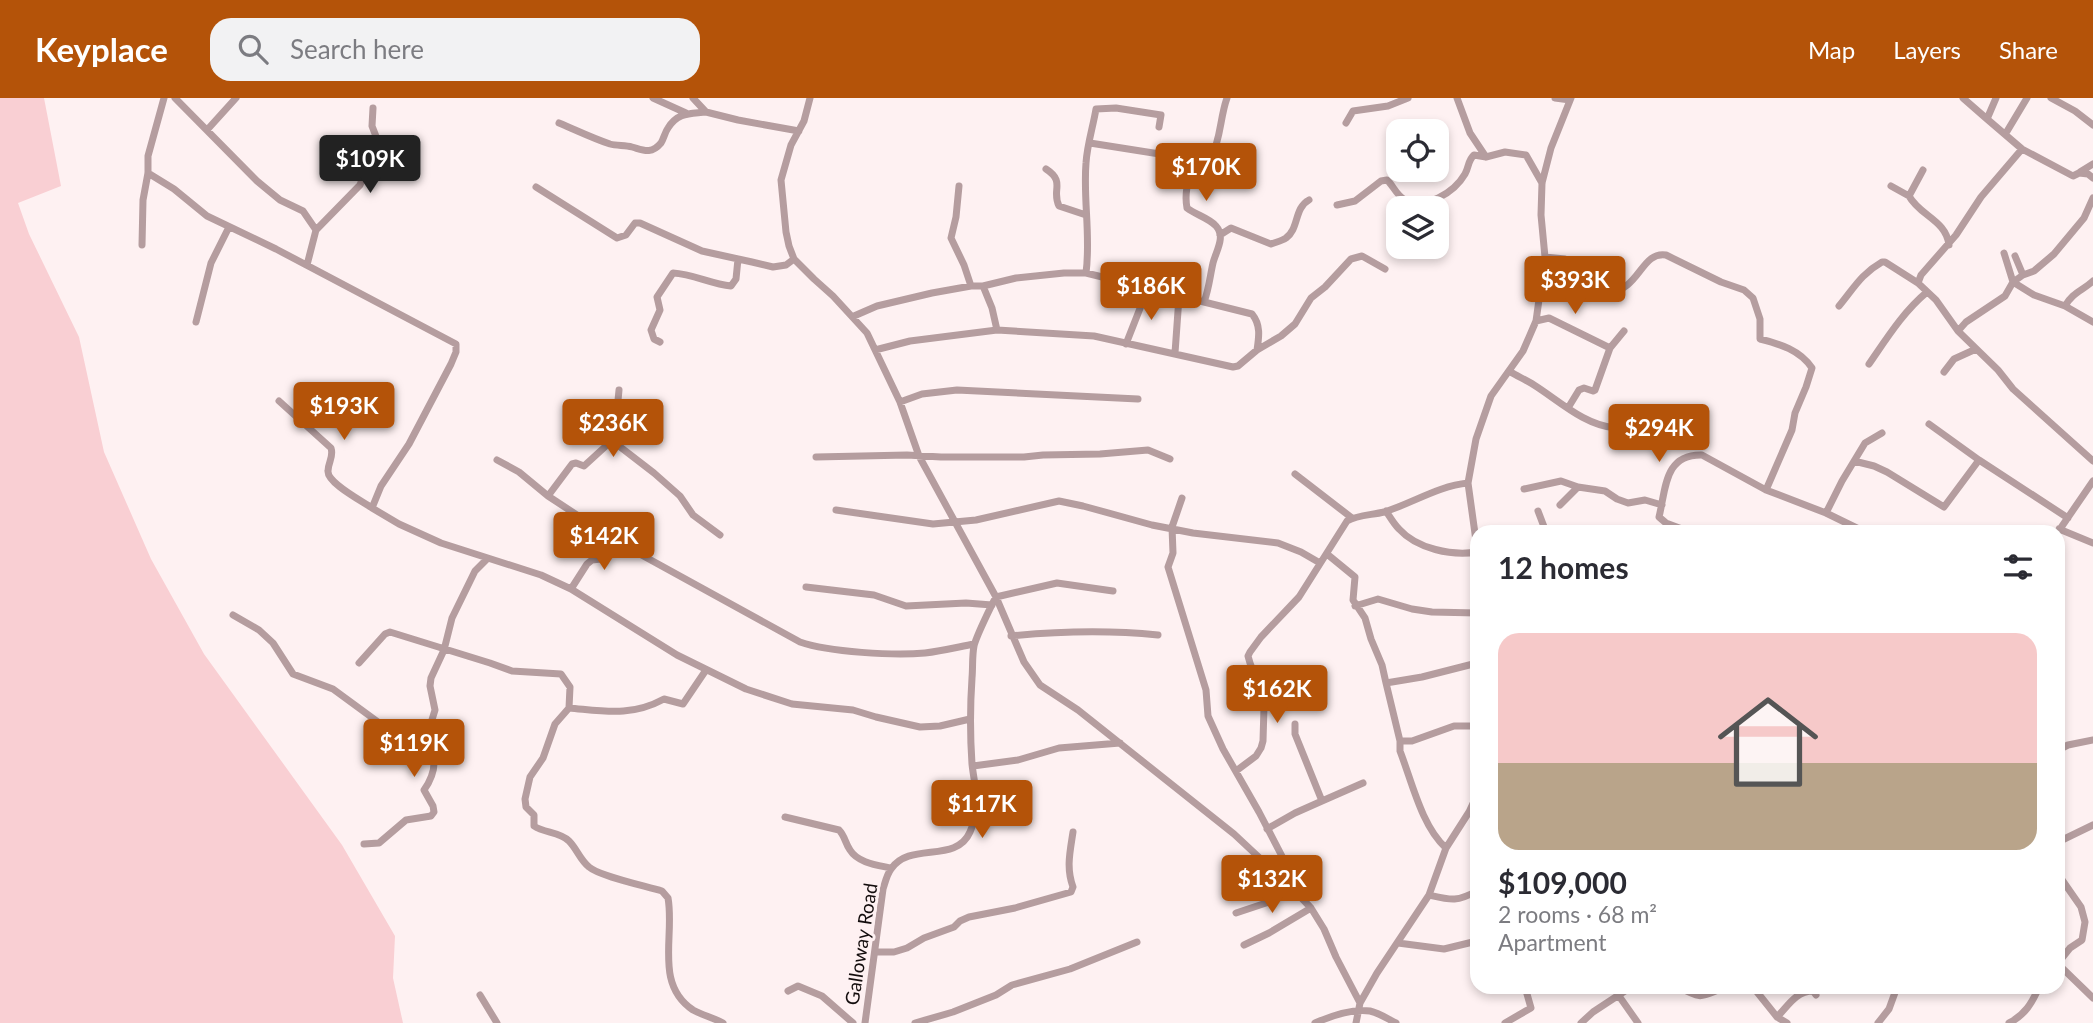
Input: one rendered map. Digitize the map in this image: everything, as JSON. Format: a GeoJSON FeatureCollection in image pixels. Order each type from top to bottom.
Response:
{"type":"FeatureCollection","features":[{"type":"Feature","properties":{"kind":"street"},"geometry":{"type":"LineString","coordinates":[[142,245],[148,156],[164,98]]}},
{"type":"Feature","properties":{"kind":"street"},"geometry":{"type":"LineString","coordinates":[[175,98],[257,181],[280,200],[303,211],[316,230]]}},
{"type":"Feature","properties":{"kind":"street"},"geometry":{"type":"LineString","coordinates":[[207,130],[236,98]]}},
{"type":"Feature","properties":{"kind":"street"},"geometry":{"type":"LineString","coordinates":[[653,98],[686,113]]}},
{"type":"Feature","properties":{"kind":"street"},"geometry":{"type":"LineString","coordinates":[[693,98],[706,112]]}},
{"type":"Feature","properties":{"kind":"street"},"geometry":{"type":"LineString","coordinates":[[810,98],[804,121],[791,145],[781,180],[786,232],[794,260],[854,316],[867,332],[900,402],[919,456],[996,597],[1024,662],[1040,685],[1078,710],[1234,834],[1294,890],[1311,908],[1324,929],[1359,1007]]}},
{"type":"Feature","properties":{"kind":"street"},"geometry":{"type":"LineString","coordinates":[[1204,302],[1220,245],[1220,235],[1215,224],[1187,208],[1185,198],[1194,171],[1210,160],[1227,98]]}},
{"type":"Feature","properties":{"kind":"street"},"geometry":{"type":"LineString","coordinates":[[1346,123],[1353,111],[1388,106],[1408,98]]}},
{"type":"Feature","properties":{"kind":"street"},"geometry":{"type":"LineString","coordinates":[[1457,98],[1470,133],[1486,157]]}},
{"type":"Feature","properties":{"kind":"street"},"geometry":{"type":"LineString","coordinates":[[1474,525],[1468,483],[1476,439],[1491,396],[1523,351],[1535,321],[1545,257],[1541,215],[1542,183],[1551,148],[1570,99],[1555,98]]}},
{"type":"Feature","properties":{"kind":"street"},"geometry":{"type":"LineString","coordinates":[[1963,98],[2022,149],[2073,176],[2093,164]]}},
{"type":"Feature","properties":{"kind":"street"},"geometry":{"type":"LineString","coordinates":[[1987,119],[1996,98]]}},
{"type":"Feature","properties":{"kind":"street"},"geometry":{"type":"LineString","coordinates":[[2006,133],[2027,98]]}},
{"type":"Feature","properties":{"kind":"street"},"geometry":{"type":"LineString","coordinates":[[2051,98],[2093,125]]}},
{"type":"Feature","properties":{"kind":"street"},"geometry":{"type":"LineString","coordinates":[[307,265],[316,230],[360,185],[377,139],[372,126],[373,108]]}},
{"type":"Feature","properties":{"kind":"street"},"geometry":{"type":"LineString","coordinates":[[1086,273],[1089,247],[1086,161],[1096,109],[1116,108],[1161,115],[1159,127]]}},
{"type":"Feature","properties":{"kind":"street"},"geometry":{"type":"LineString","coordinates":[[559,123],[611,144],[633,147],[644,152],[661,142],[674,119],[686,113],[706,112],[799,131]]}},
{"type":"Feature","properties":{"kind":"street"},"geometry":{"type":"LineString","coordinates":[[1090,143],[1166,155]]}},
{"type":"Feature","properties":{"kind":"street"},"geometry":{"type":"LineString","coordinates":[[1918,283],[1921,275],[1948,245],[1982,197],[2022,149]]}},
{"type":"Feature","properties":{"kind":"street"},"geometry":{"type":"LineString","coordinates":[[1441,196],[1465,173],[1473,155],[1486,157],[1505,152],[1526,155],[1542,183]]}},
{"type":"Feature","properties":{"kind":"street"},"geometry":{"type":"LineString","coordinates":[[1046,169],[1054,174],[1058,182],[1059,206],[1086,215]]}},
{"type":"Feature","properties":{"kind":"street"},"geometry":{"type":"LineString","coordinates":[[1909,196],[1923,170]]}},
{"type":"Feature","properties":{"kind":"street"},"geometry":{"type":"LineString","coordinates":[[148,173],[174,189],[207,216],[307,265],[456,344],[451,364],[409,444],[381,486],[372,508]]}},
{"type":"Feature","properties":{"kind":"street"},"geometry":{"type":"LineString","coordinates":[[2079,173],[2093,178]]}},
{"type":"Feature","properties":{"kind":"street"},"geometry":{"type":"LineString","coordinates":[[1337,205],[1355,201],[1381,181],[1387,180],[1400,196]]}},
{"type":"Feature","properties":{"kind":"street"},"geometry":{"type":"LineString","coordinates":[[959,186],[951,238],[971,286]]}},
{"type":"Feature","properties":{"kind":"street"},"geometry":{"type":"LineString","coordinates":[[1891,186],[1909,196],[1917,206],[1933,217],[1947,236],[1948,245]]}},
{"type":"Feature","properties":{"kind":"street"},"geometry":{"type":"LineString","coordinates":[[536,187],[617,238],[626,235],[635,223],[640,223],[688,245],[738,259],[773,267],[786,265],[794,260]]}},
{"type":"Feature","properties":{"kind":"street"},"geometry":{"type":"LineString","coordinates":[[1958,331],[1966,322],[2005,296],[2012,282],[2034,271],[2054,254],[2084,218],[2093,198]]}},
{"type":"Feature","properties":{"kind":"street"},"geometry":{"type":"LineString","coordinates":[[1220,235],[1231,228],[1270,244],[1284,239],[1289,236],[1303,204],[1309,200]]}},
{"type":"Feature","properties":{"kind":"street"},"geometry":{"type":"LineString","coordinates":[[196,322],[211,263],[229,228]]}},
{"type":"Feature","properties":{"kind":"street"},"geometry":{"type":"LineString","coordinates":[[1545,257],[1565,259],[1609,292],[1620,290],[1631,283],[1651,256],[1658,253],[1744,290],[1753,298],[1760,319],[1760,339],[1797,352],[1812,368],[1795,413],[1792,430],[1766,490]]}},
{"type":"Feature","properties":{"kind":"street"},"geometry":{"type":"LineString","coordinates":[[2004,253],[2012,282],[2093,322]]}},
{"type":"Feature","properties":{"kind":"street"},"geometry":{"type":"LineString","coordinates":[[875,350],[910,341],[997,330],[1094,336],[1233,367],[1281,336],[1294,324],[1311,298],[1351,259],[1362,256],[1385,270]]}},
{"type":"Feature","properties":{"kind":"street"},"geometry":{"type":"LineString","coordinates":[[2015,256],[2023,275]]}},
{"type":"Feature","properties":{"kind":"street"},"geometry":{"type":"LineString","coordinates":[[660,342],[654,339],[651,330],[660,310],[657,297],[673,273],[684,273],[731,286],[736,279],[738,259]]}},
{"type":"Feature","properties":{"kind":"street"},"geometry":{"type":"LineString","coordinates":[[1839,306],[1858,280],[1882,262],[1918,283],[1944,309],[1958,331],[2013,388],[2093,461]]}},
{"type":"Feature","properties":{"kind":"street"},"geometry":{"type":"LineString","coordinates":[[854,316],[877,306],[971,286],[983,286],[1016,278],[1086,273],[1252,314],[1260,333],[1257,350]]}},
{"type":"Feature","properties":{"kind":"street"},"geometry":{"type":"LineString","coordinates":[[2065,306],[2071,295],[2093,281]]}},
{"type":"Feature","properties":{"kind":"street"},"geometry":{"type":"LineString","coordinates":[[983,286],[997,330]]}},
{"type":"Feature","properties":{"kind":"street"},"geometry":{"type":"LineString","coordinates":[[1126,344],[1149,288]]}},
{"type":"Feature","properties":{"kind":"street"},"geometry":{"type":"LineString","coordinates":[[1869,364],[1913,303],[1927,292]]}},
{"type":"Feature","properties":{"kind":"street"},"geometry":{"type":"LineString","coordinates":[[1175,353],[1179,297]]}},
{"type":"Feature","properties":{"kind":"street"},"geometry":{"type":"LineString","coordinates":[[1535,321],[1549,318],[1610,348]]}},
{"type":"Feature","properties":{"kind":"street"},"geometry":{"type":"LineString","coordinates":[[1568,408],[1579,390],[1595,390],[1610,348],[1624,331]]}},
{"type":"Feature","properties":{"kind":"street"},"geometry":{"type":"LineString","coordinates":[[1944,372],[1954,359],[1976,349]]}},
{"type":"Feature","properties":{"kind":"street"},"geometry":{"type":"LineString","coordinates":[[1509,372],[1535,385],[1554,401],[1589,420],[1613,428],[1616,428],[1628,409]]}},
{"type":"Feature","properties":{"kind":"street"},"geometry":{"type":"LineString","coordinates":[[548,496],[572,464],[584,466],[607,445],[605,426],[617,411],[620,390]]}},
{"type":"Feature","properties":{"kind":"street"},"geometry":{"type":"LineString","coordinates":[[900,402],[922,394],[957,390],[1138,399]]}},
{"type":"Feature","properties":{"kind":"street"},"geometry":{"type":"LineString","coordinates":[[279,401],[331,448],[333,454],[327,472],[335,484],[372,508],[441,543],[541,575],[571,589],[677,655],[746,689],[792,704],[853,710],[920,727],[940,726],[970,719]]}},
{"type":"Feature","properties":{"kind":"street"},"geometry":{"type":"LineString","coordinates":[[1930,424],[1979,460],[2068,518]]}},
{"type":"Feature","properties":{"kind":"street"},"geometry":{"type":"LineString","coordinates":[[1826,513],[1865,443],[1882,433]]}},
{"type":"Feature","properties":{"kind":"street"},"geometry":{"type":"LineString","coordinates":[[606,436],[671,488],[693,515],[720,535]]}},
{"type":"Feature","properties":{"kind":"street"},"geometry":{"type":"LineString","coordinates":[[816,457],[1024,457],[1148,450],[1171,459]]}},
{"type":"Feature","properties":{"kind":"street"},"geometry":{"type":"LineString","coordinates":[[1673,525],[1659,517],[1664,489],[1674,465],[1679,460],[1702,455],[1766,490],[1826,513],[1843,525]]}},
{"type":"Feature","properties":{"kind":"street"},"geometry":{"type":"LineString","coordinates":[[496,460],[519,471],[548,496],[618,542],[800,642],[812,646],[887,653],[925,653],[974,644]]}},
{"type":"Feature","properties":{"kind":"street"},"geometry":{"type":"LineString","coordinates":[[1854,461],[1886,472],[1944,507],[1979,460]]}},
{"type":"Feature","properties":{"kind":"street"},"geometry":{"type":"LineString","coordinates":[[1295,474],[1352,518]]}},
{"type":"Feature","properties":{"kind":"street"},"geometry":{"type":"LineString","coordinates":[[1524,489],[1561,481],[1605,491],[1628,503],[1645,500],[1662,505]]}},
{"type":"Feature","properties":{"kind":"street"},"geometry":{"type":"LineString","coordinates":[[2063,525],[2093,481]]}},
{"type":"Feature","properties":{"kind":"street"},"geometry":{"type":"LineString","coordinates":[[1236,771],[1256,755],[1263,741],[1264,707],[1248,656],[1261,637],[1299,597],[1347,521],[1386,511],[1444,488],[1468,483]]}},
{"type":"Feature","properties":{"kind":"street"},"geometry":{"type":"LineString","coordinates":[[1560,505],[1578,487]]}},
{"type":"Feature","properties":{"kind":"street"},"geometry":{"type":"LineString","coordinates":[[1182,498],[1172,527],[1172,553],[1168,567],[1206,690],[1208,716],[1223,749],[1285,862],[1294,890]]}},
{"type":"Feature","properties":{"kind":"street"},"geometry":{"type":"LineString","coordinates":[[836,510],[933,524],[976,520],[1059,502],[1193,533],[1278,543],[1320,563]]}},
{"type":"Feature","properties":{"kind":"street"},"geometry":{"type":"LineString","coordinates":[[1386,511],[1401,532],[1429,548],[1461,555],[1470,552]]}},
{"type":"Feature","properties":{"kind":"street"},"geometry":{"type":"LineString","coordinates":[[1538,511],[1543,525]]}},
{"type":"Feature","properties":{"kind":"street"},"geometry":{"type":"LineString","coordinates":[[2065,532],[2093,543]]}},
{"type":"Feature","properties":{"kind":"street"},"geometry":{"type":"LineString","coordinates":[[571,589],[587,564],[601,559],[618,542]]}},
{"type":"Feature","properties":{"kind":"street"},"geometry":{"type":"LineString","coordinates":[[1327,554],[1356,579],[1353,600],[1365,618],[1382,665],[1400,751],[1430,829],[1447,848]]}},
{"type":"Feature","properties":{"kind":"street"},"geometry":{"type":"LineString","coordinates":[[233,615],[259,630],[273,643],[293,674],[332,689],[393,733],[410,738],[424,734],[431,723],[435,710],[431,678],[444,650],[452,618],[475,571],[487,559]]}},
{"type":"Feature","properties":{"kind":"street"},"geometry":{"type":"LineString","coordinates":[[996,597],[1057,583],[1113,591]]}},
{"type":"Feature","properties":{"kind":"street"},"geometry":{"type":"LineString","coordinates":[[806,587],[882,597],[906,606],[966,603],[992,605]]}},
{"type":"Feature","properties":{"kind":"street","name":"Galloway Road"},"geometry":{"type":"LineString","coordinates":[[865,1023],[883,888],[891,868],[901,859],[916,853],[952,848],[966,840],[974,821],[978,802],[970,719],[974,644],[996,597]]}},
{"type":"Feature","properties":{"kind":"street"},"geometry":{"type":"LineString","coordinates":[[1356,606],[1378,599],[1412,610],[1470,613]]}},
{"type":"Feature","properties":{"kind":"street"},"geometry":{"type":"LineString","coordinates":[[1011,636],[1065,631],[1123,631],[1158,635]]}},
{"type":"Feature","properties":{"kind":"street"},"geometry":{"type":"LineString","coordinates":[[359,663],[385,634],[390,632],[512,671],[561,674],[570,687],[569,708],[555,724],[543,758],[530,777],[525,799],[526,807],[534,815],[534,825],[541,831],[552,832],[569,841],[591,870],[662,891],[668,898],[669,973],[673,987],[682,1000],[695,1011],[723,1023]]}},
{"type":"Feature","properties":{"kind":"street"},"geometry":{"type":"LineString","coordinates":[[1386,683],[1470,665]]}},
{"type":"Feature","properties":{"kind":"street"},"geometry":{"type":"LineString","coordinates":[[569,708],[616,712],[648,708],[664,699],[683,704],[706,670]]}},
{"type":"Feature","properties":{"kind":"street"},"geometry":{"type":"LineString","coordinates":[[1295,724],[1295,734],[1322,801]]}},
{"type":"Feature","properties":{"kind":"street"},"geometry":{"type":"LineString","coordinates":[[1400,741],[1412,741],[1454,726],[1470,726]]}},
{"type":"Feature","properties":{"kind":"street"},"geometry":{"type":"LineString","coordinates":[[364,844],[379,842],[406,820],[430,816],[434,812],[424,790],[433,770],[435,754],[424,734]]}},
{"type":"Feature","properties":{"kind":"street"},"geometry":{"type":"LineString","coordinates":[[2065,746],[2093,740]]}},
{"type":"Feature","properties":{"kind":"street"},"geometry":{"type":"LineString","coordinates":[[973,766],[1018,760],[1059,748],[1120,743]]}},
{"type":"Feature","properties":{"kind":"street"},"geometry":{"type":"LineString","coordinates":[[1267,829],[1295,813],[1363,783]]}},
{"type":"Feature","properties":{"kind":"street"},"geometry":{"type":"LineString","coordinates":[[1356,1023],[1359,1007],[1377,973],[1429,895],[1447,848],[1470,810]]}},
{"type":"Feature","properties":{"kind":"street"},"geometry":{"type":"LineString","coordinates":[[785,817],[839,830],[852,854],[862,861],[891,868]]}},
{"type":"Feature","properties":{"kind":"street"},"geometry":{"type":"LineString","coordinates":[[2065,839],[2093,825]]}},
{"type":"Feature","properties":{"kind":"street"},"geometry":{"type":"LineString","coordinates":[[875,952],[907,948],[924,938],[954,927],[969,917],[1015,908],[1071,892],[1073,887],[1068,873],[1068,862],[1073,832]]}},
{"type":"Feature","properties":{"kind":"street"},"geometry":{"type":"LineString","coordinates":[[2065,884],[2081,907],[2085,922],[2082,940],[2065,955]]}},
{"type":"Feature","properties":{"kind":"street"},"geometry":{"type":"LineString","coordinates":[[1236,913],[1294,890]]}},
{"type":"Feature","properties":{"kind":"street"},"geometry":{"type":"LineString","coordinates":[[1429,895],[1452,901],[1470,895]]}},
{"type":"Feature","properties":{"kind":"street"},"geometry":{"type":"LineString","coordinates":[[1244,944],[1269,933],[1311,908]]}},
{"type":"Feature","properties":{"kind":"street"},"geometry":{"type":"LineString","coordinates":[[915,1023],[953,1012],[996,995],[1012,985],[1070,969],[1137,942]]}},
{"type":"Feature","properties":{"kind":"street"},"geometry":{"type":"LineString","coordinates":[[1398,943],[1444,949],[1470,943]]}},
{"type":"Feature","properties":{"kind":"street"},"geometry":{"type":"LineString","coordinates":[[2065,971],[2093,998]]}},
{"type":"Feature","properties":{"kind":"street"},"geometry":{"type":"LineString","coordinates":[[788,991],[798,986],[822,996],[853,1023]]}},
{"type":"Feature","properties":{"kind":"street"},"geometry":{"type":"LineString","coordinates":[[1505,1023],[1519,1020],[1531,1008],[1527,994]]}},
{"type":"Feature","properties":{"kind":"street"},"geometry":{"type":"LineString","coordinates":[[1581,1023],[1592,1012],[1622,994]]}},
{"type":"Feature","properties":{"kind":"street"},"geometry":{"type":"LineString","coordinates":[[1692,994],[1697,997],[1711,994]]}},
{"type":"Feature","properties":{"kind":"street"},"geometry":{"type":"LineString","coordinates":[[1759,994],[1777,1017],[1787,1023]]}},
{"type":"Feature","properties":{"kind":"street"},"geometry":{"type":"LineString","coordinates":[[1777,1017],[1799,994]]}},
{"type":"Feature","properties":{"kind":"street"},"geometry":{"type":"LineString","coordinates":[[1878,1023],[1889,1009],[1894,994]]}},
{"type":"Feature","properties":{"kind":"street"},"geometry":{"type":"LineString","coordinates":[[2009,1023],[2020,1017],[2036,994]]}},
{"type":"Feature","properties":{"kind":"street"},"geometry":{"type":"LineString","coordinates":[[480,995],[497,1023]]}},
{"type":"Feature","properties":{"kind":"street"},"geometry":{"type":"LineString","coordinates":[[1619,996],[1638,1023]]}},
{"type":"Feature","properties":{"kind":"street"},"geometry":{"type":"LineString","coordinates":[[1315,1023],[1359,1007],[1396,1023]]}},
{"type":"Feature","properties":{"kind":"shaded area"},"geometry":{"type":"Polygon","coordinates":[[[0,98],[44,98],[61,186],[18,203],[29,234],[79,337],[104,452],[151,559],[204,654],[342,845],[395,936],[393,978],[403,1023],[0,1023],[0,98]]]}}]}
